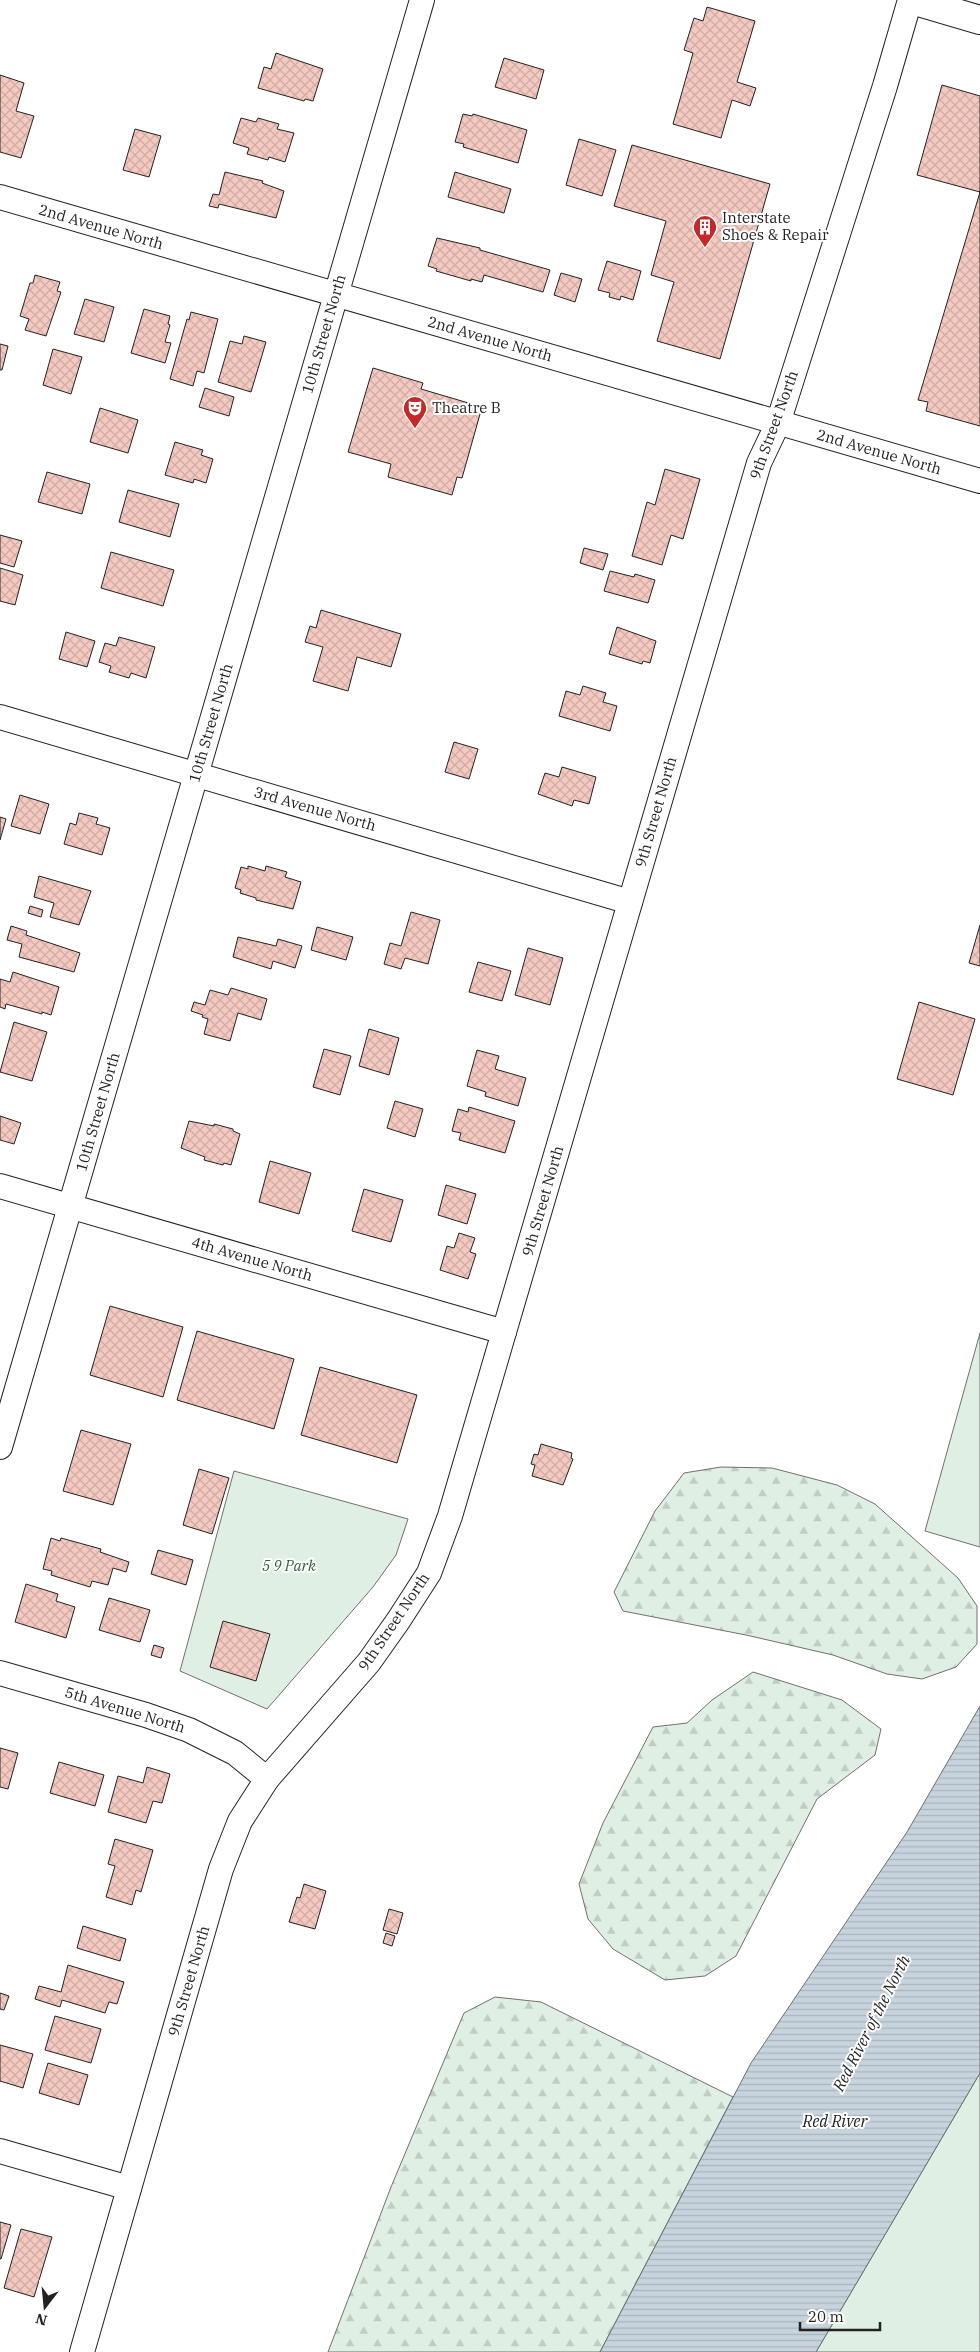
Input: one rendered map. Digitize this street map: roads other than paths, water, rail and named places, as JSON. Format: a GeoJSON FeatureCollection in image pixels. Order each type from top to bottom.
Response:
{"type":"FeatureCollection","features":[{"type":"Feature","properties":{"kind":"main road"},"geometry":{"type":"LineString","coordinates":[[911,0],[980,20]]}},
{"type":"Feature","properties":{"kind":"street","name":"10th Street North"},"geometry":{"type":"LineString","coordinates":[[0,1446],[422,0]]}},
{"type":"Feature","properties":{"kind":"street","name":"9th Street North"},"geometry":{"type":"LineString","coordinates":[[82,2352],[221,1869],[240,1821],[267,1779],[369,1662],[429,1572],[452,1510],[758,464],[778,423],[911,0]]}},
{"type":"Feature","properties":{"kind":"street","name":"2nd Avenue North"},"geometry":{"type":"LineString","coordinates":[[0,198],[980,481]]}},
{"type":"Feature","properties":{"kind":"street","name":"3rd Avenue North"},"geometry":{"type":"LineString","coordinates":[[0,717],[630,902]]}},
{"type":"Feature","properties":{"kind":"street","name":"4th Avenue North"},"geometry":{"type":"LineString","coordinates":[[0,1186],[504,1332]]}},
{"type":"Feature","properties":{"kind":"street","name":"5th Avenue North"},"geometry":{"type":"LineString","coordinates":[[0,1673],[146,1715],[189,1730],[235,1752],[267,1779]]}},
{"type":"Feature","properties":{"kind":"street"},"geometry":{"type":"LineString","coordinates":[[0,2150],[129,2188]]}},
{"type":"Feature","properties":{"kind":"water","name":"Red River"},"geometry":{"type":"Polygon","coordinates":[[[980,1706],[980,2073],[816,2352],[600,2352],[751,2063],[907,1832],[980,1706]]]}},
{"type":"Feature","properties":{"kind":"place","name":"Interstate Shoes & Repair"},"geometry":{"type":"Point","coordinates":[705,248]}},
{"type":"Feature","properties":{"kind":"place","name":"Theatre B"},"geometry":{"type":"Point","coordinates":[415,429]}},
{"type":"Feature","properties":{"kind":"park label","name":"5 9 Park"},"geometry":{"type":"Point","coordinates":[289,1566]}},
{"type":"Feature","properties":{"kind":"water label","name":"Red River of the North"},"geometry":{"type":"Point","coordinates":[871,2023]}}]}
